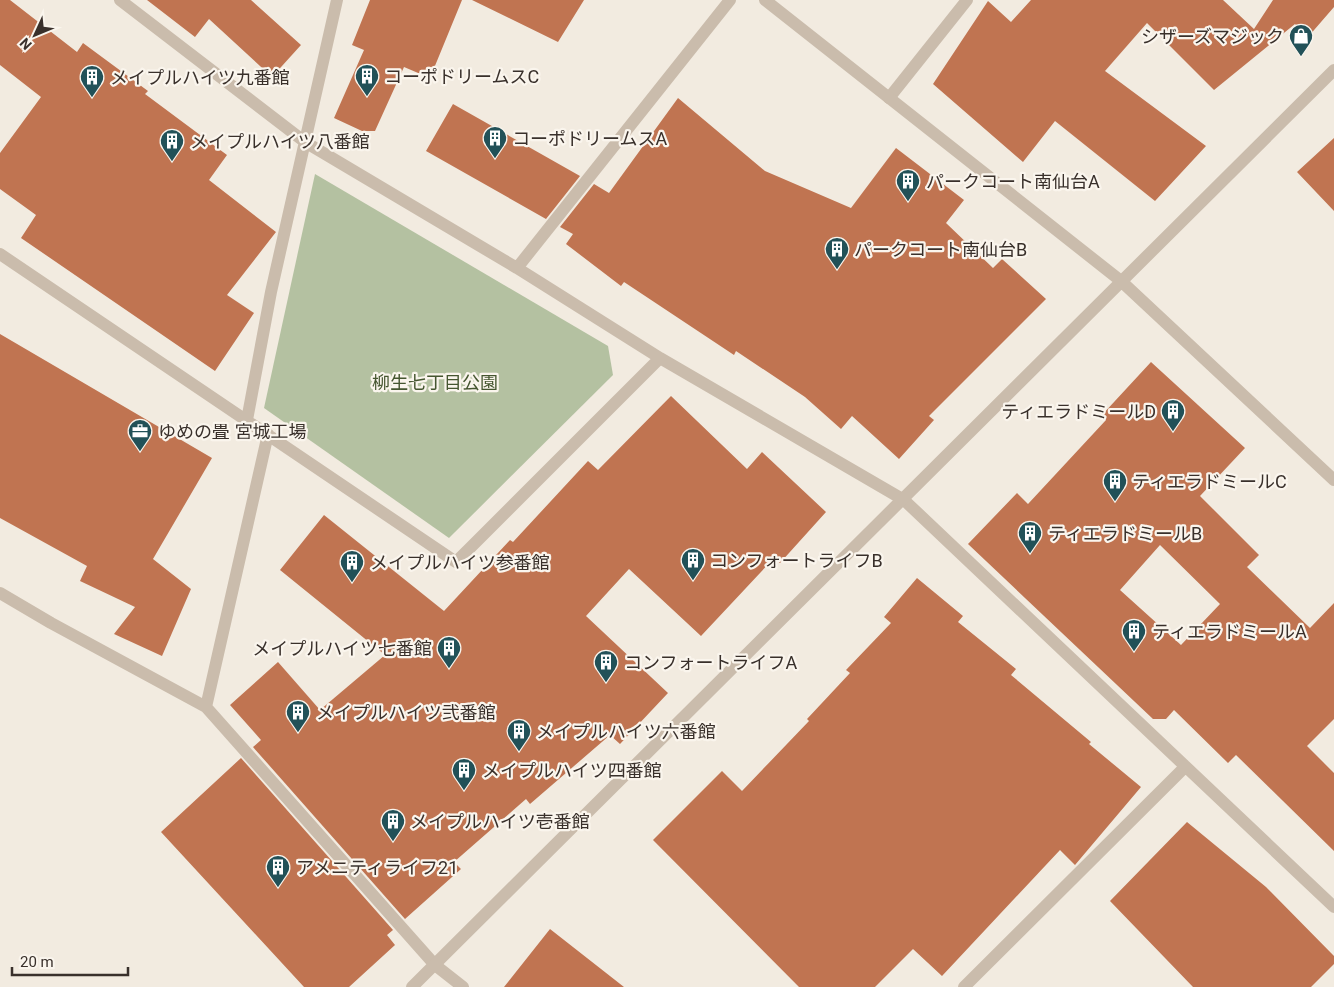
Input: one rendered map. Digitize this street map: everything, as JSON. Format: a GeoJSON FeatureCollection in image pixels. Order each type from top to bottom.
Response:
{"type":"FeatureCollection","features":[{"type":"Feature","properties":{"kind":"street"},"geometry":{"type":"LineString","coordinates":[[120,0],[305,142],[516,268],[660,358],[904,500],[1334,907]]}},
{"type":"Feature","properties":{"kind":"street"},"geometry":{"type":"LineString","coordinates":[[247,420],[272,292],[337,0]]}},
{"type":"Feature","properties":{"kind":"street"},"geometry":{"type":"LineString","coordinates":[[516,268],[730,0]]}},
{"type":"Feature","properties":{"kind":"street"},"geometry":{"type":"LineString","coordinates":[[765,0],[1121,281],[1334,480]]}},
{"type":"Feature","properties":{"kind":"street"},"geometry":{"type":"LineString","coordinates":[[889,98],[967,0]]}},
{"type":"Feature","properties":{"kind":"street"},"geometry":{"type":"LineString","coordinates":[[412,987],[904,500],[1334,70]]}},
{"type":"Feature","properties":{"kind":"street"},"geometry":{"type":"LineString","coordinates":[[0,254],[456,562],[660,358]]}},
{"type":"Feature","properties":{"kind":"street"},"geometry":{"type":"LineString","coordinates":[[206,707],[268,434]]}},
{"type":"Feature","properties":{"kind":"street"},"geometry":{"type":"LineString","coordinates":[[0,593],[51,624],[206,707],[435,965],[463,987]]}},
{"type":"Feature","properties":{"kind":"street"},"geometry":{"type":"LineString","coordinates":[[964,987],[1184,767]]}},
{"type":"Feature","properties":{"kind":"green space","name":"柳生七丁目公園"},"geometry":{"type":"Polygon","coordinates":[[[315,174],[608,346],[613,375],[449,538],[264,408],[315,174]]]}},
{"type":"Feature","properties":{"kind":"building"},"geometry":{"type":"Polygon","coordinates":[[[0,0],[10,0],[77,52],[83,43],[148,91],[145,94],[227,155],[209,180],[276,232],[227,295],[254,313],[215,371],[21,238],[36,215],[0,189],[0,153],[41,97],[0,65],[0,0]]]}},
{"type":"Feature","properties":{"kind":"building"},"geometry":{"type":"Polygon","coordinates":[[[147,0],[251,0],[301,45],[272,77],[209,19],[195,37],[147,0]]]}},
{"type":"Feature","properties":{"kind":"building"},"geometry":{"type":"Polygon","coordinates":[[[370,0],[462,0],[430,78],[404,67],[375,131],[362,131],[334,118],[364,50],[352,45],[370,0]]]}},
{"type":"Feature","properties":{"kind":"building"},"geometry":{"type":"Polygon","coordinates":[[[472,0],[584,0],[558,42],[472,0]]]}},
{"type":"Feature","properties":{"kind":"building"},"geometry":{"type":"Polygon","coordinates":[[[1031,0],[1223,0],[1254,29],[1273,0],[1334,0],[1334,7],[1308,37],[1295,24],[1214,90],[1147,23],[1105,71],[1206,146],[1155,201],[1055,121],[1023,162],[933,84],[988,1],[1011,22],[1031,0]]]}},
{"type":"Feature","properties":{"kind":"building"},"geometry":{"type":"Polygon","coordinates":[[[678,98],[765,171],[851,208],[896,148],[964,200],[946,223],[993,268],[1002,259],[1046,299],[929,416],[934,420],[899,459],[852,416],[841,429],[805,397],[736,351],[734,355],[624,282],[621,286],[566,244],[573,234],[560,227],[594,184],[609,193],[678,98]]]}},
{"type":"Feature","properties":{"kind":"building","name":"コーポドリームスA"},"geometry":{"type":"Polygon","coordinates":[[[453,104],[580,176],[546,219],[426,151],[453,104]]]}},
{"type":"Feature","properties":{"kind":"building"},"geometry":{"type":"Polygon","coordinates":[[[1334,138],[1334,211],[1297,172],[1334,138]]]}},
{"type":"Feature","properties":{"kind":"building"},"geometry":{"type":"Polygon","coordinates":[[[0,334],[212,458],[153,559],[191,589],[162,656],[114,634],[135,607],[80,581],[87,566],[0,518],[0,334]]]}},
{"type":"Feature","properties":{"kind":"building"},"geometry":{"type":"Polygon","coordinates":[[[1151,362],[1245,448],[1200,496],[1259,555],[1247,567],[1310,628],[1334,603],[1334,719],[1307,746],[1334,773],[1334,851],[1236,755],[1228,763],[1174,710],[1166,719],[1153,719],[968,544],[1017,493],[1028,504],[1106,420],[1102,415],[1151,362]],[[1160,545],[1120,590],[1181,645],[1220,604],[1160,545]]]}},
{"type":"Feature","properties":{"kind":"building"},"geometry":{"type":"Polygon","coordinates":[[[671,396],[747,469],[762,452],[826,512],[780,563],[774,558],[701,636],[629,569],[586,616],[668,693],[620,744],[610,735],[530,804],[526,799],[454,862],[461,869],[405,919],[253,747],[261,740],[230,705],[278,662],[320,710],[385,655],[280,570],[324,515],[444,611],[510,540],[513,542],[588,461],[598,470],[671,396]]]}},
{"type":"Feature","properties":{"kind":"building"},"geometry":{"type":"Polygon","coordinates":[[[917,578],[963,616],[958,622],[1016,669],[1011,675],[1141,787],[1075,865],[1060,850],[942,976],[913,949],[875,987],[799,987],[653,840],[722,771],[742,791],[809,721],[807,719],[850,673],[846,670],[891,623],[884,617],[917,578]]]}},
{"type":"Feature","properties":{"kind":"building","name":"アメニティライフ21"},"geometry":{"type":"Polygon","coordinates":[[[241,758],[393,930],[387,935],[395,945],[349,987],[304,987],[161,832],[241,758]]]}},
{"type":"Feature","properties":{"kind":"building"},"geometry":{"type":"Polygon","coordinates":[[[1187,822],[1266,887],[1334,956],[1334,964],[1311,987],[1193,987],[1110,901],[1187,822]]]}},
{"type":"Feature","properties":{"kind":"building"},"geometry":{"type":"Polygon","coordinates":[[[550,929],[624,987],[504,987],[550,929]]]}},
{"type":"Feature","properties":{"kind":"place","name":"シザーズマジック"},"geometry":{"type":"Point","coordinates":[1301,57]}},
{"type":"Feature","properties":{"kind":"place","name":"コーポドリームスC"},"geometry":{"type":"Point","coordinates":[367,97]}},
{"type":"Feature","properties":{"kind":"place","name":"メイプルハイツ九番館"},"geometry":{"type":"Point","coordinates":[92,98]}},
{"type":"Feature","properties":{"kind":"place","name":"コーポドリームスA"},"geometry":{"type":"Point","coordinates":[495,159]}},
{"type":"Feature","properties":{"kind":"place","name":"メイプルハイツ八番館"},"geometry":{"type":"Point","coordinates":[172,162]}},
{"type":"Feature","properties":{"kind":"place","name":"パークコート南仙台A"},"geometry":{"type":"Point","coordinates":[908,202]}},
{"type":"Feature","properties":{"kind":"place","name":"パークコート南仙台B"},"geometry":{"type":"Point","coordinates":[837,270]}},
{"type":"Feature","properties":{"kind":"place","name":"ティエラドミールD"},"geometry":{"type":"Point","coordinates":[1173,432]}},
{"type":"Feature","properties":{"kind":"place","name":"ゆめの畳 宮城工場"},"geometry":{"type":"Point","coordinates":[140,452]}},
{"type":"Feature","properties":{"kind":"place","name":"ティエラドミールC"},"geometry":{"type":"Point","coordinates":[1115,502]}},
{"type":"Feature","properties":{"kind":"place","name":"ティエラドミールB"},"geometry":{"type":"Point","coordinates":[1030,554]}},
{"type":"Feature","properties":{"kind":"place","name":"コンフォートライフB"},"geometry":{"type":"Point","coordinates":[693,581]}},
{"type":"Feature","properties":{"kind":"place","name":"メイプルハイツ参番館"},"geometry":{"type":"Point","coordinates":[352,583]}},
{"type":"Feature","properties":{"kind":"place","name":"ティエラドミールA"},"geometry":{"type":"Point","coordinates":[1134,652]}},
{"type":"Feature","properties":{"kind":"place","name":"メイプルハイツ七番館"},"geometry":{"type":"Point","coordinates":[449,669]}},
{"type":"Feature","properties":{"kind":"place","name":"コンフォートライフA"},"geometry":{"type":"Point","coordinates":[606,683]}},
{"type":"Feature","properties":{"kind":"place","name":"メイプルハイツ弐番館"},"geometry":{"type":"Point","coordinates":[298,733]}},
{"type":"Feature","properties":{"kind":"place","name":"メイプルハイツ六番館"},"geometry":{"type":"Point","coordinates":[519,752]}},
{"type":"Feature","properties":{"kind":"place","name":"メイプルハイツ四番館"},"geometry":{"type":"Point","coordinates":[464,791]}},
{"type":"Feature","properties":{"kind":"place","name":"メイプルハイツ壱番館"},"geometry":{"type":"Point","coordinates":[393,842]}},
{"type":"Feature","properties":{"kind":"place","name":"アメニティライフ21"},"geometry":{"type":"Point","coordinates":[278,888]}}]}
